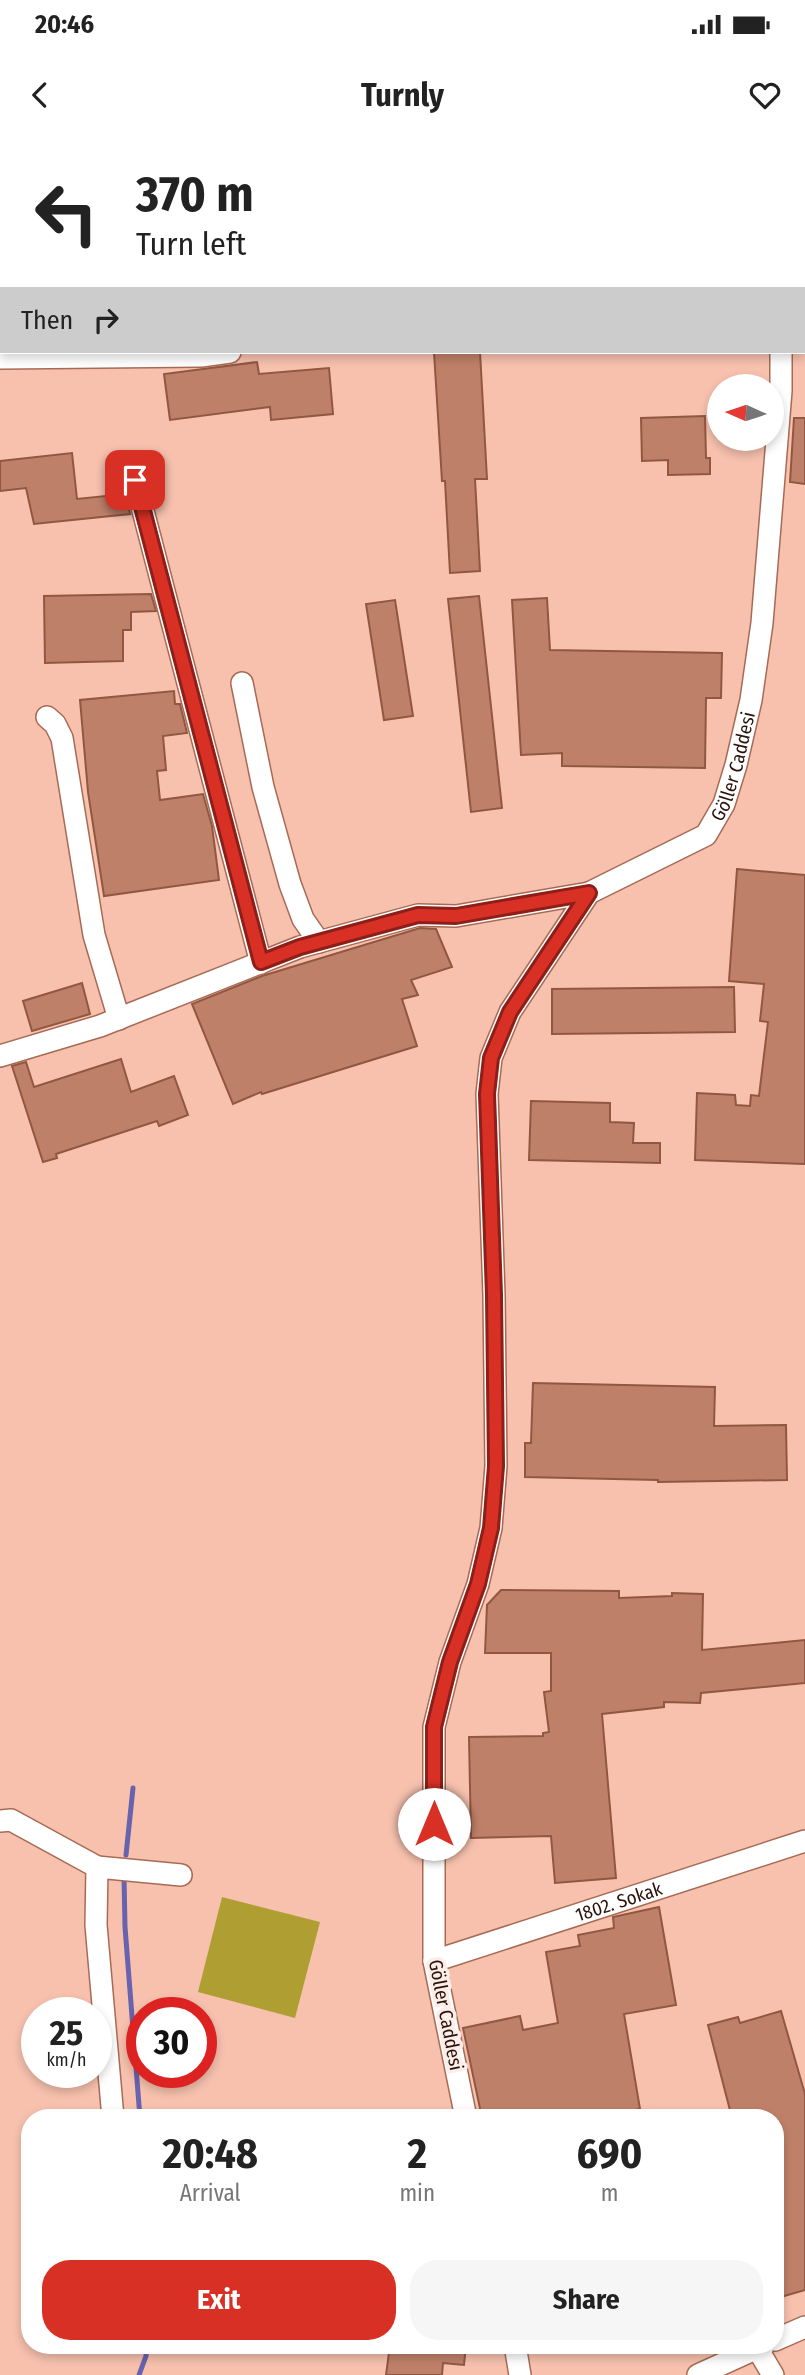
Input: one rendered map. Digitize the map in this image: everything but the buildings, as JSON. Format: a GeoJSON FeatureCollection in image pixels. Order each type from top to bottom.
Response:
{"type":"FeatureCollection","features":[{"type":"Feature","properties":{"kind":"street"},"geometry":{"type":"LineString","coordinates":[[0,358],[216,354]]}},
{"type":"Feature","properties":{"kind":"street","name":"Göller Caddesi"},"geometry":{"type":"LineString","coordinates":[[464,2109],[434,1961],[434,1727],[450,1662],[478,1584],[491,1528],[496,1466],[494,1295],[487,1094],[491,1058],[510,1012],[589,893],[706,835],[724,804],[751,700],[762,623],[781,391],[781,354]]}},
{"type":"Feature","properties":{"kind":"street"},"geometry":{"type":"LineString","coordinates":[[135,480],[261,962]]}},
{"type":"Feature","properties":{"kind":"street"},"geometry":{"type":"LineString","coordinates":[[242,683],[263,787],[290,884],[303,919],[319,942]]}},
{"type":"Feature","properties":{"kind":"street"},"geometry":{"type":"LineString","coordinates":[[47,717],[55,724],[62,738],[94,935],[119,1018]]}},
{"type":"Feature","properties":{"kind":"street"},"geometry":{"type":"LineString","coordinates":[[0,1056],[119,1018],[319,942],[418,915],[456,916],[589,893]]}},
{"type":"Feature","properties":{"kind":"street"},"geometry":{"type":"LineString","coordinates":[[0,1821],[11,1820],[97,1867],[181,1875]]}},
{"type":"Feature","properties":{"kind":"street","name":"1802. Sokak"},"geometry":{"type":"LineString","coordinates":[[434,1961],[805,1841]]}},
{"type":"Feature","properties":{"kind":"street"},"geometry":{"type":"LineString","coordinates":[[97,1867],[96,1925],[112,2109]]}},
{"type":"Feature","properties":{"kind":"street"},"geometry":{"type":"LineString","coordinates":[[784,2336],[805,2327]]}},
{"type":"Feature","properties":{"kind":"street"},"geometry":{"type":"LineString","coordinates":[[516,2354],[520,2375]]}},
{"type":"Feature","properties":{"kind":"street"},"geometry":{"type":"LineString","coordinates":[[705,2374],[746,2354]]}},
{"type":"Feature","properties":{"kind":"street"},"geometry":{"type":"LineString","coordinates":[[768,2354],[773,2375]]}},
{"type":"Feature","properties":{"kind":"shaded area"},"geometry":{"type":"Polygon","coordinates":[[[222,1897],[320,1922],[295,2018],[198,1992],[222,1897]]]}},
{"type":"Feature","properties":{"kind":"waterway"},"geometry":{"type":"LineString","coordinates":[[126,1855],[133,1788]]}},
{"type":"Feature","properties":{"kind":"waterway"},"geometry":{"type":"LineString","coordinates":[[124,1877],[125,1927],[139,2109]]}},
{"type":"Feature","properties":{"kind":"waterway"},"geometry":{"type":"LineString","coordinates":[[139,2375],[146,2354]]}},
{"type":"Feature","properties":{"kind":"route"},"geometry":{"type":"LineString","coordinates":[[135,480],[261,962],[300,947],[418,915],[456,916],[589,893],[510,1012],[491,1058],[487,1094],[494,1295],[496,1466],[491,1528],[478,1584],[450,1662],[434,1727],[434,1824]]}}]}
